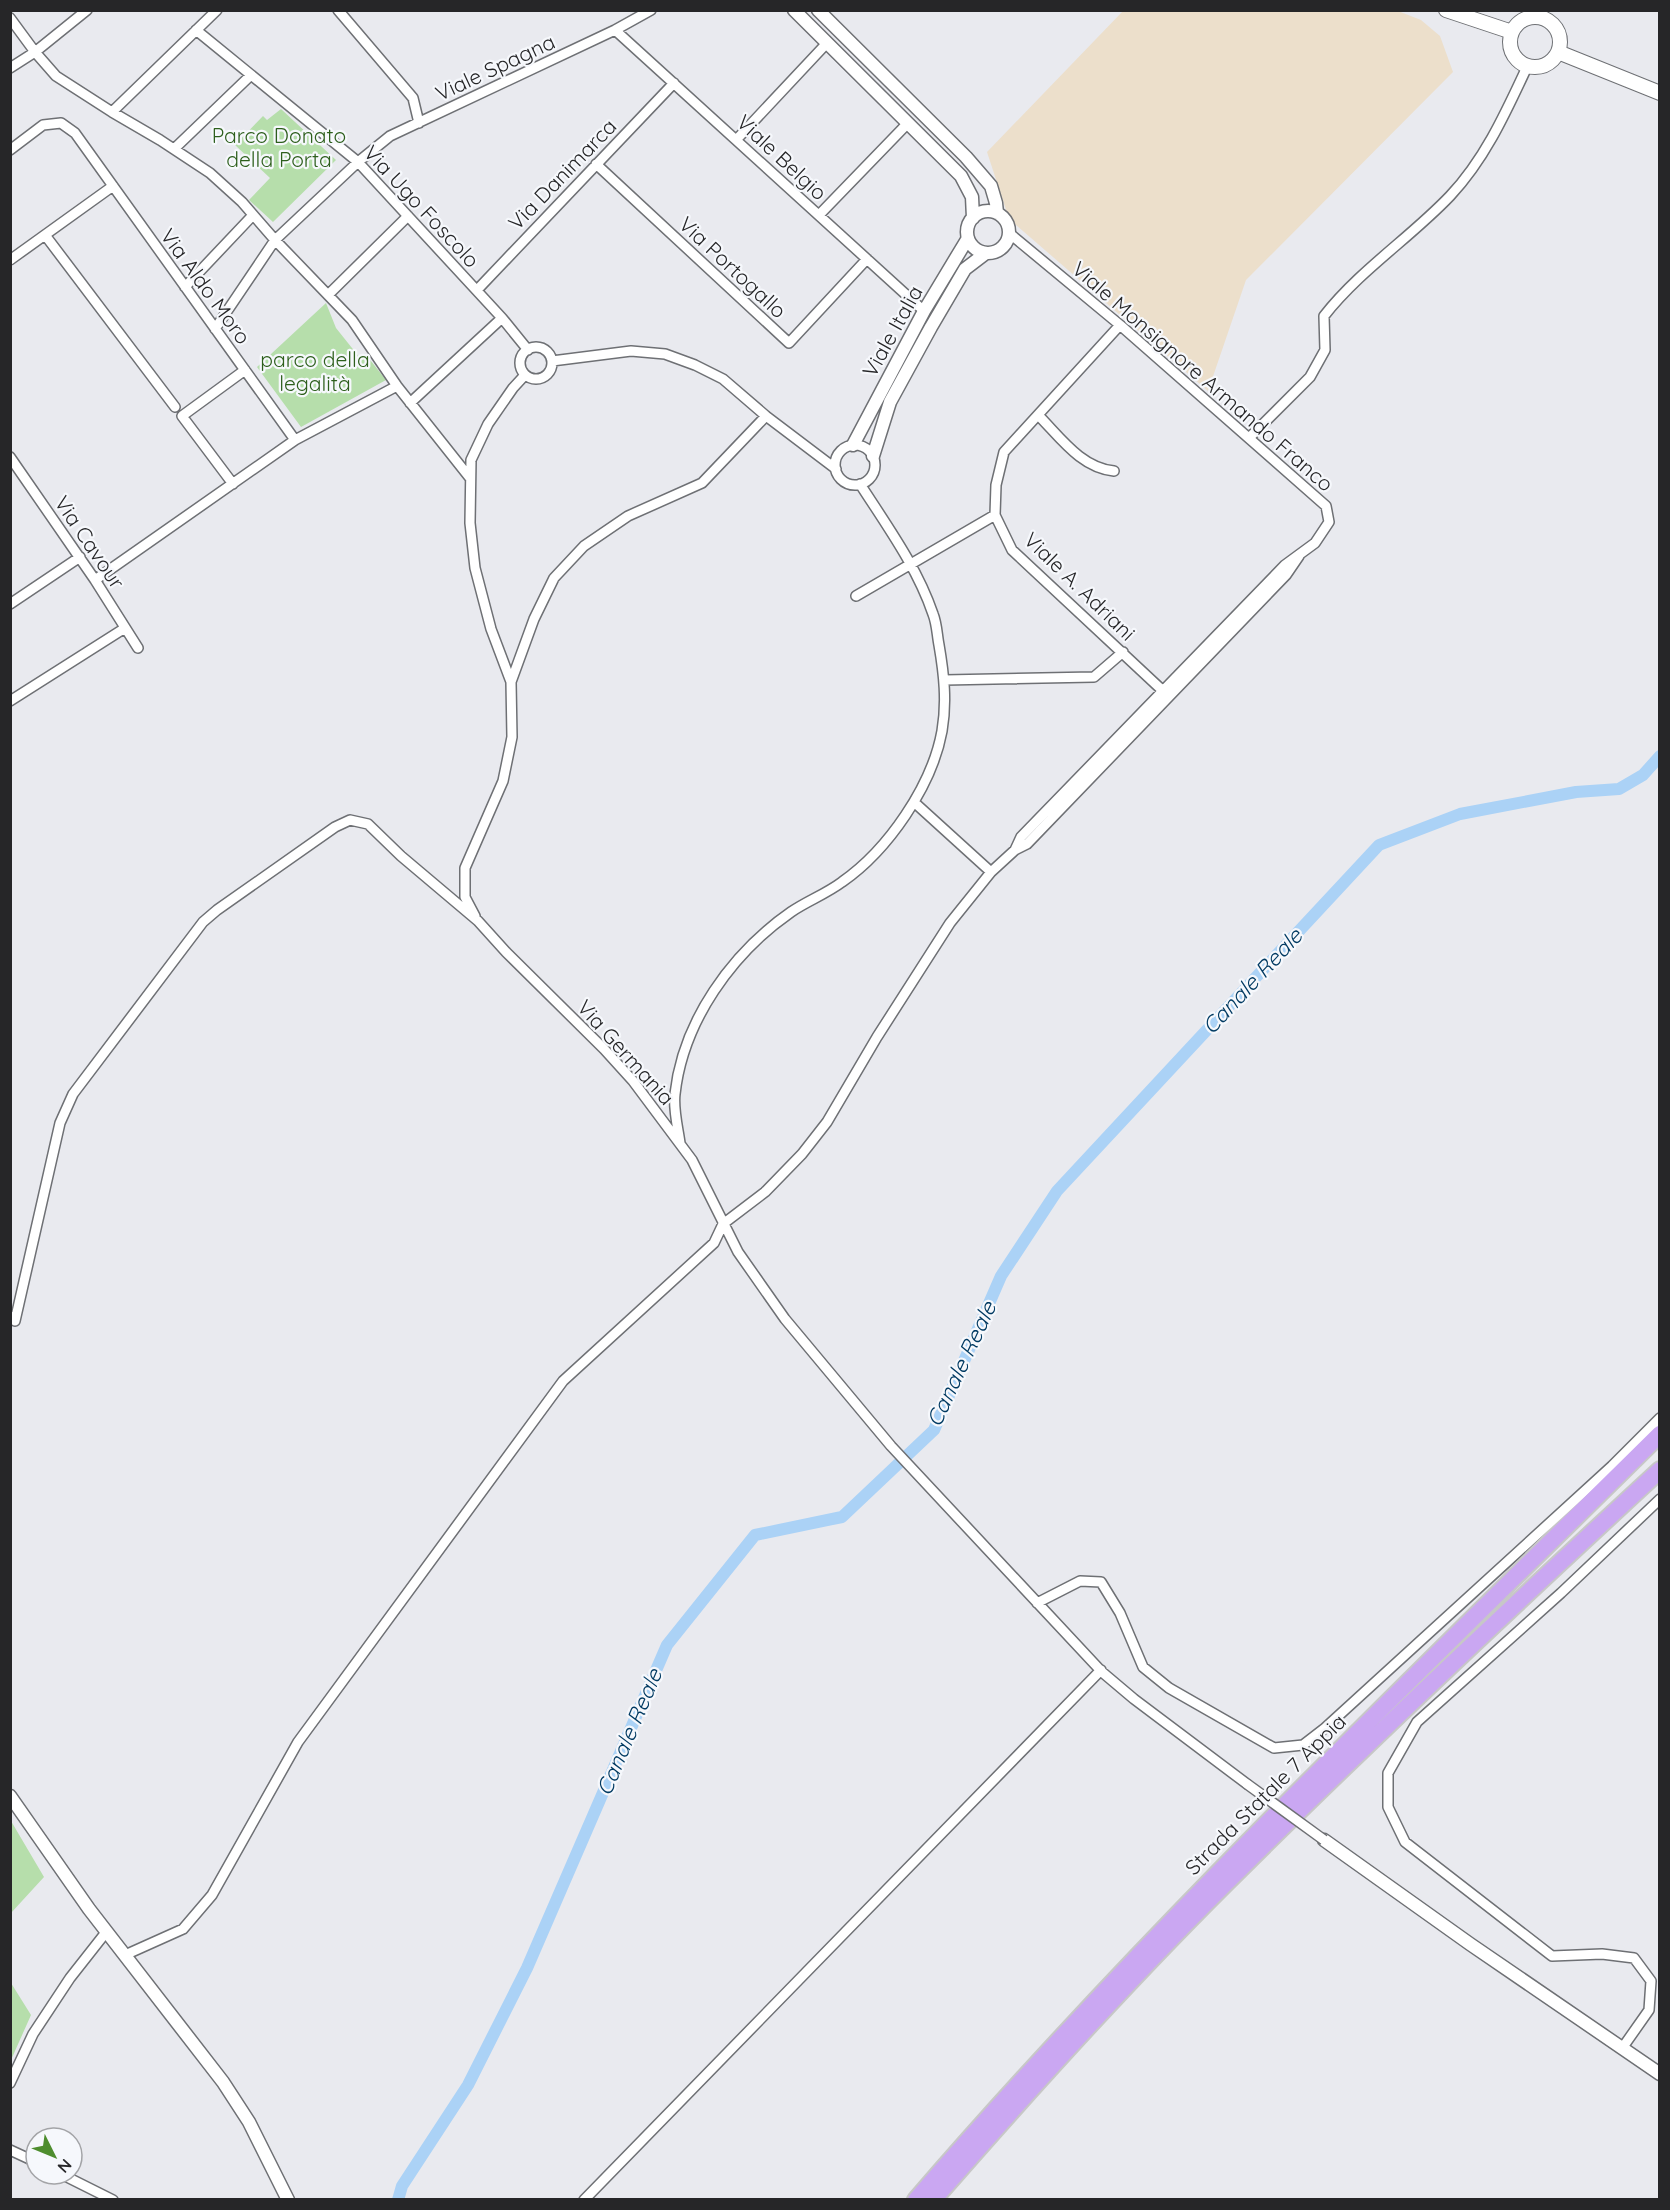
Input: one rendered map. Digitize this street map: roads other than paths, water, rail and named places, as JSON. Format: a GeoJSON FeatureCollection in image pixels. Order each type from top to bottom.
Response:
{"type":"FeatureCollection","features":[{"type":"Feature","properties":{"kind":"highway","name":"Strada Statale 7 Appia"},"geometry":{"type":"LineString","coordinates":[[916,2199],[976,2129],[1101,1994],[1232,1858],[1659,1434]]}},
{"type":"Feature","properties":{"kind":"highway","name":"Strada Statale 7 Appia"},"geometry":{"type":"LineString","coordinates":[[933,2199],[1111,2003],[1241,1867],[1435,1679],[1659,1470]]}},
{"type":"Feature","properties":{"kind":"highway"},"geometry":{"type":"LineString","coordinates":[[902,2199],[933,2165],[976,2129]]}},
{"type":"Feature","properties":{"kind":"highway"},"geometry":{"type":"LineString","coordinates":[[946,2199],[976,2150]]}},
{"type":"Feature","properties":{"kind":"main road"},"geometry":{"type":"LineString","coordinates":[[1446,10],[1512,32]]}},
{"type":"Feature","properties":{"kind":"main road"},"geometry":{"type":"LineString","coordinates":[[1541,18],[1549,21],[1559,35],[1561,44],[1558,52],[1545,66],[1527,67],[1519,63],[1510,49],[1512,32],[1524,19],[1541,18]]}},
{"type":"Feature","properties":{"kind":"main road"},"geometry":{"type":"LineString","coordinates":[[1558,52],[1659,93]]}},
{"type":"Feature","properties":{"kind":"street"},"geometry":{"type":"LineString","coordinates":[[112,112],[217,10]]}},
{"type":"Feature","properties":{"kind":"street"},"geometry":{"type":"LineString","coordinates":[[338,10],[413,98],[419,123]]}},
{"type":"Feature","properties":{"kind":"street","name":"Viale Spagna"},"geometry":{"type":"LineString","coordinates":[[215,328],[275,240],[358,162],[390,136],[615,30],[651,10]]}},
{"type":"Feature","properties":{"kind":"street"},"geometry":{"type":"LineString","coordinates":[[794,10],[961,176],[972,197],[973,218]]}},
{"type":"Feature","properties":{"kind":"street"},"geometry":{"type":"LineString","coordinates":[[818,10],[978,171],[991,186],[997,213]]}},
{"type":"Feature","properties":{"kind":"street"},"geometry":{"type":"LineString","coordinates":[[10,68],[35,52],[87,11]]}},
{"type":"Feature","properties":{"kind":"street"},"geometry":{"type":"LineString","coordinates":[[10,18],[56,76],[210,173],[253,215],[352,321],[397,386],[470,478]]}},
{"type":"Feature","properties":{"kind":"street","name":"Via Ugo Foscolo"},"geometry":{"type":"LineString","coordinates":[[196,30],[358,162],[477,290],[528,350]]}},
{"type":"Feature","properties":{"kind":"street","name":"Viale Belgio"},"geometry":{"type":"LineString","coordinates":[[615,30],[924,311]]}},
{"type":"Feature","properties":{"kind":"street"},"geometry":{"type":"LineString","coordinates":[[737,139],[827,43]]}},
{"type":"Feature","properties":{"kind":"street"},"geometry":{"type":"LineString","coordinates":[[1249,438],[1310,377],[1325,350],[1324,316],[1342,294],[1451,196],[1478,159],[1501,121],[1527,67]]}},
{"type":"Feature","properties":{"kind":"street"},"geometry":{"type":"LineString","coordinates":[[174,149],[251,75]]}},
{"type":"Feature","properties":{"kind":"street","name":"Via Danimarca"},"geometry":{"type":"LineString","coordinates":[[477,290],[674,83]]}},
{"type":"Feature","properties":{"kind":"street","name":"Via Aldo Moro"},"geometry":{"type":"LineString","coordinates":[[10,150],[43,125],[62,123],[75,133],[295,440]]}},
{"type":"Feature","properties":{"kind":"street"},"geometry":{"type":"LineString","coordinates":[[819,215],[908,123]]}},
{"type":"Feature","properties":{"kind":"street","name":"Via Portogallo"},"geometry":{"type":"LineString","coordinates":[[596,164],[789,343],[867,259]]}},
{"type":"Feature","properties":{"kind":"street"},"geometry":{"type":"LineString","coordinates":[[10,260],[113,186]]}},
{"type":"Feature","properties":{"kind":"street"},"geometry":{"type":"LineString","coordinates":[[986,211],[997,213],[1008,225],[1009,232],[1004,246],[993,252],[986,253],[977,250],[968,238],[969,224],[973,218],[986,211]]}},
{"type":"Feature","properties":{"kind":"street"},"geometry":{"type":"LineString","coordinates":[[185,287],[253,215]]}},
{"type":"Feature","properties":{"kind":"street"},"geometry":{"type":"LineString","coordinates":[[328,295],[408,216]]}},
{"type":"Feature","properties":{"kind":"street","name":"Viale Monsignore Armando Franco"},"geometry":{"type":"LineString","coordinates":[[1009,232],[1120,325],[1326,506],[1329,522],[1315,543],[1285,565],[1021,837],[1016,850]]}},
{"type":"Feature","properties":{"kind":"street"},"geometry":{"type":"LineString","coordinates":[[45,235],[175,407]]}},
{"type":"Feature","properties":{"kind":"street","name":"Viale Italia"},"geometry":{"type":"LineString","coordinates":[[853,445],[924,311],[968,238]]}},
{"type":"Feature","properties":{"kind":"street","name":"Viale Italia"},"geometry":{"type":"LineString","coordinates":[[873,456],[890,402],[965,269],[986,253]]}},
{"type":"Feature","properties":{"kind":"street"},"geometry":{"type":"LineString","coordinates":[[410,403],[502,318]]}},
{"type":"Feature","properties":{"kind":"street","name":"Viale A. Adriani"},"geometry":{"type":"LineString","coordinates":[[1120,325],[1004,452],[996,485],[995,515],[1012,550],[1162,690]]}},
{"type":"Feature","properties":{"kind":"street"},"geometry":{"type":"LineString","coordinates":[[540,347],[548,351],[552,361],[548,374],[541,378],[533,379],[525,375],[521,368],[521,359],[528,350],[540,347]]}},
{"type":"Feature","properties":{"kind":"street"},"geometry":{"type":"LineString","coordinates":[[552,361],[631,351],[664,354],[695,365],[723,379],[766,416],[836,469],[843,481],[853,485],[860,484],[872,476],[875,469],[873,456],[866,448],[853,445],[841,452],[836,462],[836,469]]}},
{"type":"Feature","properties":{"kind":"street"},"geometry":{"type":"LineString","coordinates":[[233,484],[182,416],[245,370]]}},
{"type":"Feature","properties":{"kind":"street"},"geometry":{"type":"LineString","coordinates":[[478,921],[465,897],[465,868],[503,781],[512,737],[511,682],[490,629],[475,568],[470,523],[471,460],[488,424],[525,375]]}},
{"type":"Feature","properties":{"kind":"street"},"geometry":{"type":"LineString","coordinates":[[95,580],[295,440],[397,386]]}},
{"type":"Feature","properties":{"kind":"street"},"geometry":{"type":"LineString","coordinates":[[1038,415],[1083,460],[1103,470],[1114,471]]}},
{"type":"Feature","properties":{"kind":"street"},"geometry":{"type":"LineString","coordinates":[[511,682],[534,619],[554,578],[584,546],[628,516],[702,483],[766,416]]}},
{"type":"Feature","properties":{"kind":"street","name":"Via Cavour"},"geometry":{"type":"LineString","coordinates":[[10,457],[80,557],[138,648]]}},
{"type":"Feature","properties":{"kind":"street"},"geometry":{"type":"LineString","coordinates":[[680,1144],[675,1096],[682,1055],[727,970],[758,938],[791,912],[843,882],[877,852],[915,803],[942,731],[945,680],[934,616],[912,564],[860,484]]}},
{"type":"Feature","properties":{"kind":"street"},"geometry":{"type":"LineString","coordinates":[[856,596],[995,515]]}},
{"type":"Feature","properties":{"kind":"street","name":"Viale Monsignore Armando Franco"},"geometry":{"type":"LineString","coordinates":[[723,1224],[765,1192],[802,1154],[821,1130],[950,924],[991,872],[1016,850],[1027,844],[1286,575],[1299,556]]}},
{"type":"Feature","properties":{"kind":"street"},"geometry":{"type":"LineString","coordinates":[[10,604],[80,557]]}},
{"type":"Feature","properties":{"kind":"street"},"geometry":{"type":"LineString","coordinates":[[10,701],[125,628]]}},
{"type":"Feature","properties":{"kind":"street"},"geometry":{"type":"LineString","coordinates":[[945,680],[1094,677],[1123,652]]}},
{"type":"Feature","properties":{"kind":"street"},"geometry":{"type":"LineString","coordinates":[[915,803],[991,872]]}},
{"type":"Feature","properties":{"kind":"street"},"geometry":{"type":"LineString","coordinates":[[10,1316],[15,1321],[60,1124],[73,1094],[172,961],[203,922],[217,910],[335,827],[350,820],[368,824],[401,856],[478,921]]}},
{"type":"Feature","properties":{"kind":"street","name":"Via Germania"},"geometry":{"type":"LineString","coordinates":[[478,921],[633,1081],[692,1160],[738,1252],[785,1319],[891,1446],[1101,1670],[1134,1699],[1324,1840]]}},
{"type":"Feature","properties":{"kind":"street"},"geometry":{"type":"LineString","coordinates":[[125,1955],[183,1929],[212,1895],[298,1742],[532,1421],[563,1381],[714,1243],[723,1224]]}},
{"type":"Feature","properties":{"kind":"street"},"geometry":{"type":"LineString","coordinates":[[1037,1603],[1080,1581],[1101,1582],[1110,1593],[1120,1613],[1143,1667],[1169,1688],[1274,1748],[1303,1745],[1325,1728],[1612,1467],[1659,1418]]}},
{"type":"Feature","properties":{"kind":"street"},"geometry":{"type":"LineString","coordinates":[[1623,2048],[1649,2010],[1651,1981],[1634,1958],[1602,1954],[1552,1956],[1405,1842],[1388,1807],[1388,1773],[1417,1722],[1561,1593],[1659,1499]]}},
{"type":"Feature","properties":{"kind":"street"},"geometry":{"type":"LineString","coordinates":[[584,2199],[1101,1670]]}},
{"type":"Feature","properties":{"kind":"street"},"geometry":{"type":"LineString","coordinates":[[10,1796],[106,1931],[223,2082],[249,2122],[288,2199]]}},
{"type":"Feature","properties":{"kind":"street"},"geometry":{"type":"LineString","coordinates":[[1324,1840],[1659,2074]]}},
{"type":"Feature","properties":{"kind":"street"},"geometry":{"type":"LineString","coordinates":[[10,2083],[33,2034],[70,1978],[106,1931]]}},
{"type":"Feature","properties":{"kind":"street"},"geometry":{"type":"LineString","coordinates":[[10,2150],[24,2156]]}},
{"type":"Feature","properties":{"kind":"street"},"geometry":{"type":"LineString","coordinates":[[84,2185],[112,2199]]}},
{"type":"Feature","properties":{"kind":"waterway","name":"Canale Reale"},"geometry":{"type":"LineString","coordinates":[[398,2200],[402,2186],[468,2085],[527,1968],[667,1645],[755,1535],[842,1517],[934,1430],[1001,1276],[1057,1191],[1379,845],[1460,814],[1576,792],[1619,789],[1643,775],[1660,756]]}},
{"type":"Feature","properties":{"kind":"park label","name":"Parco Donato della Porta"},"geometry":{"type":"Point","coordinates":[279,147]}},
{"type":"Feature","properties":{"kind":"park label","name":"parco della legalità"},"geometry":{"type":"Point","coordinates":[315,371]}}]}
